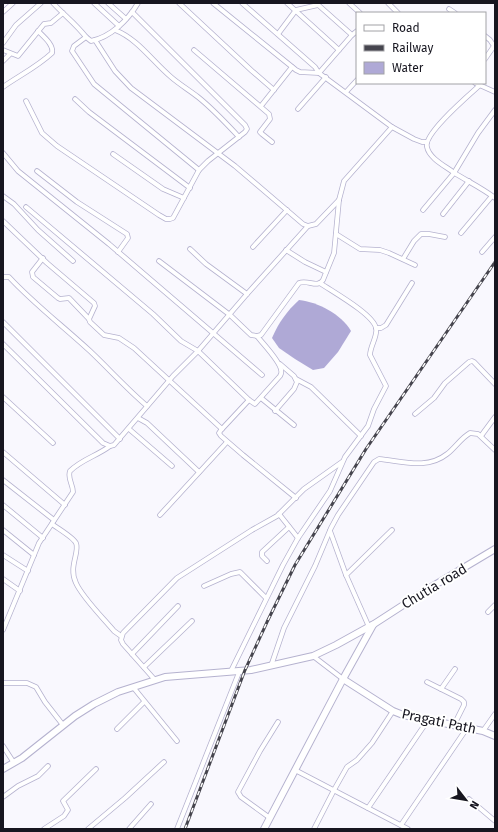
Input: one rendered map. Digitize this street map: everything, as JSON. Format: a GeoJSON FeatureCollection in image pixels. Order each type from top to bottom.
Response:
{"type":"FeatureCollection","features":[{"type":"Feature","properties":{"kind":"street"},"geometry":{"type":"LineString","coordinates":[[3,12],[13,3]]}},
{"type":"Feature","properties":{"kind":"street"},"geometry":{"type":"LineString","coordinates":[[3,43],[16,25],[41,3]]}},
{"type":"Feature","properties":{"kind":"street"},"geometry":{"type":"LineString","coordinates":[[53,3],[77,25],[91,41],[115,30],[132,12],[138,3]]}},
{"type":"Feature","properties":{"kind":"street"},"geometry":{"type":"LineString","coordinates":[[94,3],[118,26]]}},
{"type":"Feature","properties":{"kind":"street"},"geometry":{"type":"LineString","coordinates":[[108,3],[126,19]]}},
{"type":"Feature","properties":{"kind":"street"},"geometry":{"type":"LineString","coordinates":[[179,3],[274,90]]}},
{"type":"Feature","properties":{"kind":"street"},"geometry":{"type":"LineString","coordinates":[[213,3],[300,72],[319,72],[356,32]]}},
{"type":"Feature","properties":{"kind":"street"},"geometry":{"type":"LineString","coordinates":[[242,3],[319,72],[392,127],[414,139],[427,142]]}},
{"type":"Feature","properties":{"kind":"street"},"geometry":{"type":"LineString","coordinates":[[287,3],[339,50]]}},
{"type":"Feature","properties":{"kind":"street"},"geometry":{"type":"LineString","coordinates":[[349,3],[359,12]]}},
{"type":"Feature","properties":{"kind":"street"},"geometry":{"type":"LineString","coordinates":[[388,3],[397,12]]}},
{"type":"Feature","properties":{"kind":"street"},"geometry":{"type":"LineString","coordinates":[[278,34],[296,10],[317,4],[352,35]]}},
{"type":"Feature","properties":{"kind":"street"},"geometry":{"type":"LineString","coordinates":[[449,9],[454,12]]}},
{"type":"Feature","properties":{"kind":"street"},"geometry":{"type":"LineString","coordinates":[[26,101],[42,133],[52,142],[159,215],[170,220],[173,218],[199,170],[247,129],[245,125],[132,12]]}},
{"type":"Feature","properties":{"kind":"street"},"geometry":{"type":"LineString","coordinates":[[3,50],[16,57],[19,56],[44,24],[51,22],[63,13]]}},
{"type":"Feature","properties":{"kind":"street"},"geometry":{"type":"LineString","coordinates":[[115,30],[122,32],[134,41],[171,76],[221,117],[239,137]]}},
{"type":"Feature","properties":{"kind":"street"},"geometry":{"type":"LineString","coordinates":[[3,87],[22,74],[35,68],[52,53],[50,44],[38,31]]}},
{"type":"Feature","properties":{"kind":"street"},"geometry":{"type":"LineString","coordinates":[[86,37],[74,46],[72,51],[94,84],[199,170]]}},
{"type":"Feature","properties":{"kind":"street"},"geometry":{"type":"LineString","coordinates":[[486,37],[494,45],[486,57]]}},
{"type":"Feature","properties":{"kind":"street"},"geometry":{"type":"LineString","coordinates":[[95,40],[115,71],[131,88],[217,154],[235,166],[308,226]]}},
{"type":"Feature","properties":{"kind":"street"},"geometry":{"type":"LineString","coordinates":[[194,50],[261,106],[270,116],[270,119],[260,132],[272,142]]}},
{"type":"Feature","properties":{"kind":"street"},"geometry":{"type":"LineString","coordinates":[[3,61],[10,54]]}},
{"type":"Feature","properties":{"kind":"street"},"geometry":{"type":"LineString","coordinates":[[261,106],[292,67]]}},
{"type":"Feature","properties":{"kind":"street"},"geometry":{"type":"LineString","coordinates":[[298,109],[326,77]]}},
{"type":"Feature","properties":{"kind":"street"},"geometry":{"type":"LineString","coordinates":[[346,92],[356,81]]}},
{"type":"Feature","properties":{"kind":"street"},"geometry":{"type":"LineString","coordinates":[[460,233],[494,197],[454,173],[435,159],[427,147],[427,142],[441,122],[477,84],[495,92]]}},
{"type":"Feature","properties":{"kind":"street"},"geometry":{"type":"LineString","coordinates":[[75,99],[89,112],[190,188]]}},
{"type":"Feature","properties":{"kind":"street"},"geometry":{"type":"LineString","coordinates":[[423,210],[454,173],[478,133],[495,110]]}},
{"type":"Feature","properties":{"kind":"street"},"geometry":{"type":"LineString","coordinates":[[320,283],[334,253],[339,200],[344,181],[392,127]]}},
{"type":"Feature","properties":{"kind":"street"},"geometry":{"type":"LineString","coordinates":[[3,153],[18,171],[118,252],[262,375]]}},
{"type":"Feature","properties":{"kind":"street"},"geometry":{"type":"LineString","coordinates":[[113,154],[163,190],[184,198]]}},
{"type":"Feature","properties":{"kind":"street"},"geometry":{"type":"LineString","coordinates":[[37,171],[76,202],[127,234],[128,238],[118,252]]}},
{"type":"Feature","properties":{"kind":"street"},"geometry":{"type":"LineString","coordinates":[[443,214],[469,181]]}},
{"type":"Feature","properties":{"kind":"street"},"geometry":{"type":"LineString","coordinates":[[3,196],[14,204],[38,230],[73,261]]}},
{"type":"Feature","properties":{"kind":"street"},"geometry":{"type":"LineString","coordinates":[[3,630],[34,555],[43,538],[73,492],[72,483],[69,477],[70,471],[81,461],[102,452],[114,445],[120,439],[147,406],[198,351],[286,250],[308,226],[316,224],[339,200]]}},
{"type":"Feature","properties":{"kind":"street"},"geometry":{"type":"LineString","coordinates":[[26,207],[152,314],[181,341],[198,351],[255,404],[280,376],[281,370],[277,362],[257,336]]}},
{"type":"Feature","properties":{"kind":"street"},"geometry":{"type":"LineString","coordinates":[[253,247],[287,210]]}},
{"type":"Feature","properties":{"kind":"street"},"geometry":{"type":"LineString","coordinates":[[3,221],[94,303],[95,306],[89,319]]}},
{"type":"Feature","properties":{"kind":"street"},"geometry":{"type":"LineString","coordinates":[[336,234],[360,248],[380,250],[415,264]]}},
{"type":"Feature","properties":{"kind":"street"},"geometry":{"type":"LineString","coordinates":[[403,259],[414,241],[421,234],[444,237]]}},
{"type":"Feature","properties":{"kind":"street"},"geometry":{"type":"LineString","coordinates":[[482,252],[495,237]]}},
{"type":"Feature","properties":{"kind":"street"},"geometry":{"type":"LineString","coordinates":[[190,249],[206,264],[247,294]]}},
{"type":"Feature","properties":{"kind":"street"},"geometry":{"type":"LineString","coordinates":[[286,250],[305,262],[326,272]]}},
{"type":"Feature","properties":{"kind":"street"},"geometry":{"type":"LineString","coordinates":[[43,258],[32,272],[33,277],[58,298],[69,298],[104,336],[119,338],[134,348],[222,429]]}},
{"type":"Feature","properties":{"kind":"street"},"geometry":{"type":"LineString","coordinates":[[159,260],[230,315],[251,335],[257,336],[264,332],[299,283],[303,282],[320,283],[369,317],[376,328],[370,355],[386,386],[374,409],[368,426],[343,461],[330,491],[298,538],[283,565],[231,671]]}},
{"type":"Feature","properties":{"kind":"street"},"geometry":{"type":"LineString","coordinates":[[3,277],[9,277],[29,298],[90,351],[147,406]]}},
{"type":"Feature","properties":{"kind":"street"},"geometry":{"type":"LineString","coordinates":[[376,328],[381,328],[386,325],[412,283]]}},
{"type":"Feature","properties":{"kind":"street"},"geometry":{"type":"LineString","coordinates":[[3,322],[120,439]]}},
{"type":"Feature","properties":{"kind":"street"},"geometry":{"type":"LineString","coordinates":[[3,344],[76,418],[103,443],[110,446]]}},
{"type":"Feature","properties":{"kind":"street"},"geometry":{"type":"LineString","coordinates":[[277,362],[296,378],[311,387],[361,436]]}},
{"type":"Feature","properties":{"kind":"street"},"geometry":{"type":"LineString","coordinates":[[415,414],[434,398],[445,383],[469,362],[474,362],[495,384]]}},
{"type":"Feature","properties":{"kind":"street"},"geometry":{"type":"LineString","coordinates":[[275,411],[294,389],[296,385],[296,378]]}},
{"type":"Feature","properties":{"kind":"street"},"geometry":{"type":"LineString","coordinates":[[3,397],[53,443]]}},
{"type":"Feature","properties":{"kind":"street"},"geometry":{"type":"LineString","coordinates":[[261,398],[294,425]]}},
{"type":"Feature","properties":{"kind":"street"},"geometry":{"type":"LineString","coordinates":[[249,400],[219,433],[227,442],[296,498]]}},
{"type":"Feature","properties":{"kind":"street"},"geometry":{"type":"LineString","coordinates":[[481,436],[495,417]]}},
{"type":"Feature","properties":{"kind":"street"},"geometry":{"type":"LineString","coordinates":[[138,418],[147,423],[199,472]]}},
{"type":"Feature","properties":{"kind":"street"},"geometry":{"type":"LineString","coordinates":[[129,428],[172,466]]}},
{"type":"Feature","properties":{"kind":"street"},"geometry":{"type":"LineString","coordinates":[[271,666],[284,628],[338,515],[371,465],[376,460],[392,460],[418,464],[427,462],[445,456],[470,433],[476,433],[481,436],[495,450]]}},
{"type":"Feature","properties":{"kind":"street"},"geometry":{"type":"LineString","coordinates":[[160,515],[227,442]]}},
{"type":"Feature","properties":{"kind":"street"},"geometry":{"type":"LineString","coordinates":[[3,452],[65,504]]}},
{"type":"Feature","properties":{"kind":"street"},"geometry":{"type":"LineString","coordinates":[[121,636],[177,578],[279,514],[321,476],[343,461]]}},
{"type":"Feature","properties":{"kind":"street"},"geometry":{"type":"LineString","coordinates":[[3,480],[73,539],[77,548],[72,571],[76,584],[110,626],[121,636],[123,644],[155,680]]}},
{"type":"Feature","properties":{"kind":"street"},"geometry":{"type":"LineString","coordinates":[[3,505],[43,538]]}},
{"type":"Feature","properties":{"kind":"street"},"geometry":{"type":"LineString","coordinates":[[279,514],[298,538]]}},
{"type":"Feature","properties":{"kind":"street"},"geometry":{"type":"LineString","coordinates":[[267,561],[262,556],[262,552],[289,527]]}},
{"type":"Feature","properties":{"kind":"street"},"geometry":{"type":"LineString","coordinates":[[3,530],[34,555]]}},
{"type":"Feature","properties":{"kind":"street"},"geometry":{"type":"LineString","coordinates":[[346,575],[392,530]]}},
{"type":"Feature","properties":{"kind":"street"},"geometry":{"type":"LineString","coordinates":[[264,829],[371,625],[346,575],[330,531]]}},
{"type":"Feature","properties":{"kind":"street","name":"Chutia road"},"geometry":{"type":"LineString","coordinates":[[3,769],[22,758],[63,725],[90,706],[118,692],[165,677],[251,670],[313,656],[371,625],[428,589],[494,551]]}},
{"type":"Feature","properties":{"kind":"street"},"geometry":{"type":"LineString","coordinates":[[3,554],[28,571]]}},
{"type":"Feature","properties":{"kind":"street"},"geometry":{"type":"LineString","coordinates":[[204,586],[231,574],[240,572],[266,598]]}},
{"type":"Feature","properties":{"kind":"street"},"geometry":{"type":"LineString","coordinates":[[3,579],[20,591]]}},
{"type":"Feature","properties":{"kind":"street"},"geometry":{"type":"LineString","coordinates":[[488,612],[495,605]]}},
{"type":"Feature","properties":{"kind":"street"},"geometry":{"type":"LineString","coordinates":[[132,654],[178,606]]}},
{"type":"Feature","properties":{"kind":"street"},"geometry":{"type":"LineString","coordinates":[[144,667],[192,621]]}},
{"type":"Feature","properties":{"kind":"street"},"geometry":{"type":"LineString","coordinates":[[313,656],[343,679]]}},
{"type":"Feature","properties":{"kind":"street"},"geometry":{"type":"LineString","coordinates":[[441,689],[455,669]]}},
{"type":"Feature","properties":{"kind":"street"},"geometry":{"type":"LineString","coordinates":[[177,829],[240,670]]}},
{"type":"Feature","properties":{"kind":"street","name":"Pragati Path"},"geometry":{"type":"LineString","coordinates":[[343,679],[393,711],[403,715],[483,731],[495,736]]}},
{"type":"Feature","properties":{"kind":"street"},"geometry":{"type":"LineString","coordinates":[[427,682],[462,699],[464,702],[454,725]]}},
{"type":"Feature","properties":{"kind":"street"},"geometry":{"type":"LineString","coordinates":[[3,683],[27,683],[36,687],[45,702],[63,725]]}},
{"type":"Feature","properties":{"kind":"street"},"geometry":{"type":"LineString","coordinates":[[133,687],[177,741]]}},
{"type":"Feature","properties":{"kind":"street"},"geometry":{"type":"LineString","coordinates":[[117,729],[144,702]]}},
{"type":"Feature","properties":{"kind":"street"},"geometry":{"type":"LineString","coordinates":[[314,829],[347,767],[357,760],[372,743],[393,711]]}},
{"type":"Feature","properties":{"kind":"street"},"geometry":{"type":"LineString","coordinates":[[483,731],[495,714]]}},
{"type":"Feature","properties":{"kind":"street"},"geometry":{"type":"LineString","coordinates":[[368,808],[428,720]]}},
{"type":"Feature","properties":{"kind":"street"},"geometry":{"type":"LineString","coordinates":[[270,818],[241,797],[238,792],[260,751],[278,722]]}},
{"type":"Feature","properties":{"kind":"street"},"geometry":{"type":"LineString","coordinates":[[401,825],[466,728]]}},
{"type":"Feature","properties":{"kind":"street"},"geometry":{"type":"LineString","coordinates":[[3,746],[14,763]]}},
{"type":"Feature","properties":{"kind":"street"},"geometry":{"type":"LineString","coordinates":[[88,829],[126,798],[164,762]]}},
{"type":"Feature","properties":{"kind":"street"},"geometry":{"type":"LineString","coordinates":[[3,797],[23,782],[38,776],[48,766]]}},
{"type":"Feature","properties":{"kind":"street"},"geometry":{"type":"LineString","coordinates":[[44,829],[64,816],[68,810],[63,801],[96,769]]}},
{"type":"Feature","properties":{"kind":"street"},"geometry":{"type":"LineString","coordinates":[[295,770],[408,829]]}},
{"type":"Feature","properties":{"kind":"street"},"geometry":{"type":"LineString","coordinates":[[469,799],[495,821]]}},
{"type":"Feature","properties":{"kind":"street"},"geometry":{"type":"LineString","coordinates":[[129,829],[152,804]]}},
{"type":"Feature","properties":{"kind":"water"},"geometry":{"type":"Polygon","coordinates":[[[299,300],[314,303],[335,314],[351,331],[338,352],[324,368],[313,370],[279,348],[272,338],[284,317],[299,300]]]}},
{"type":"Feature","properties":{"kind":"railway"},"geometry":{"type":"LineString","coordinates":[[185,829],[245,670],[295,565],[366,449],[495,262]]}}]}
